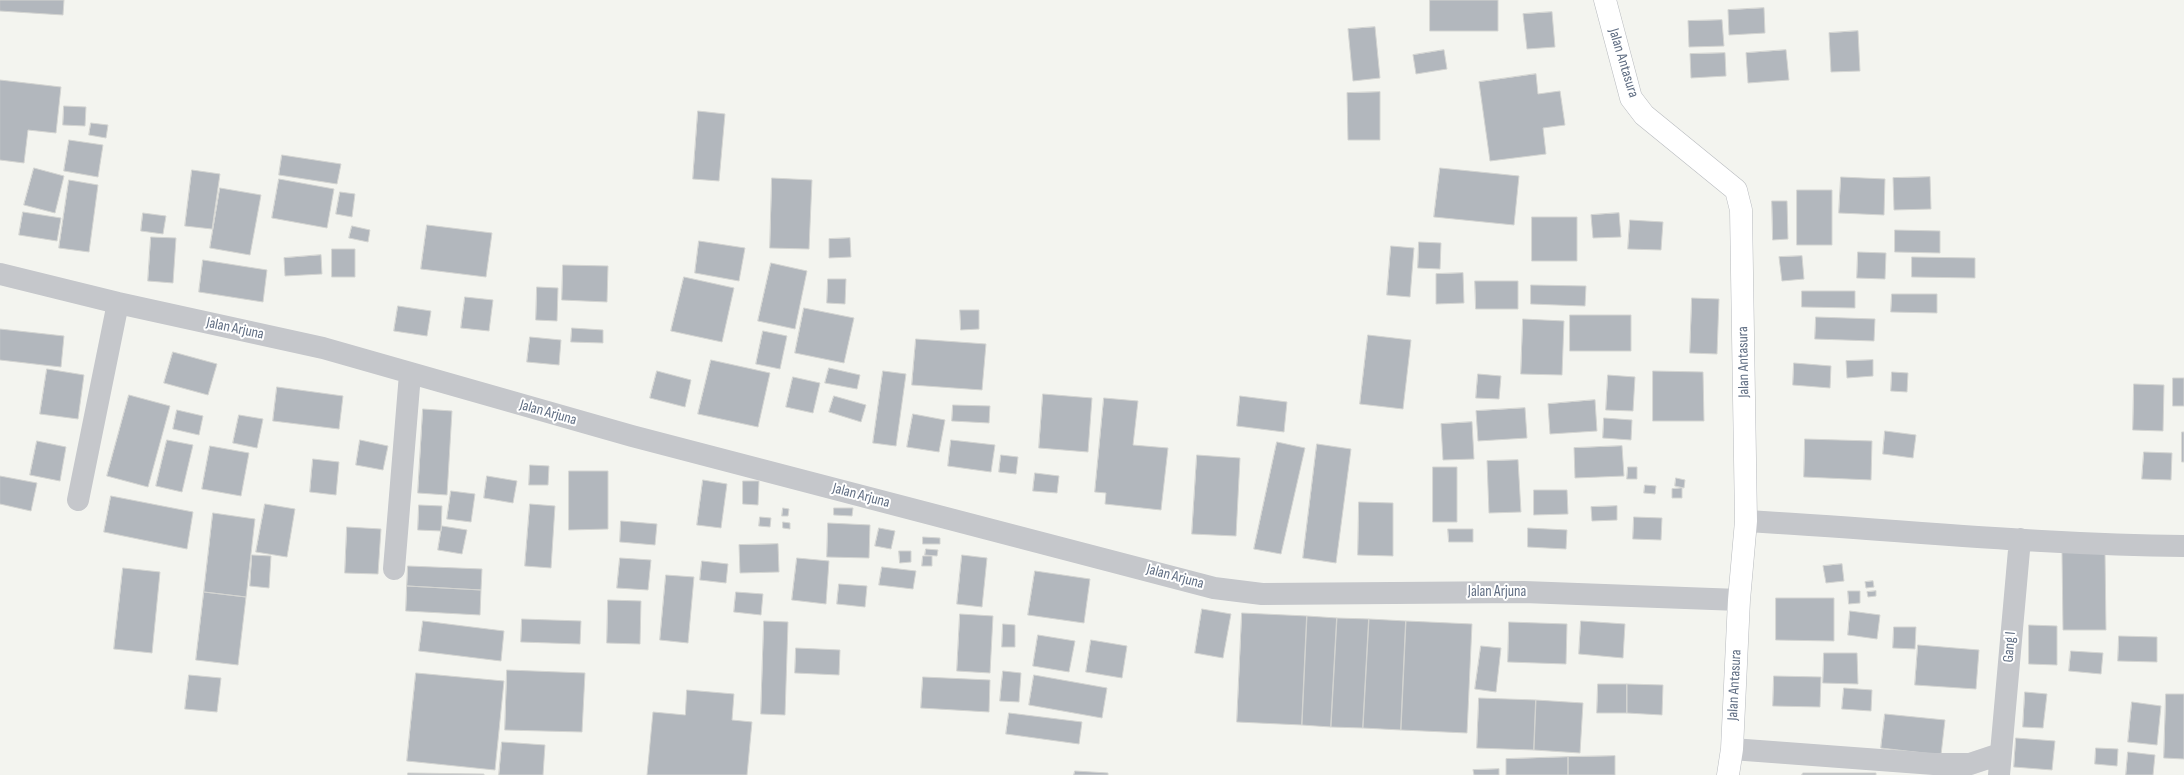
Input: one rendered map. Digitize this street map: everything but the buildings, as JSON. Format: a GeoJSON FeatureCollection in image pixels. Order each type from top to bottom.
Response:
{"type":"FeatureCollection","features":[{"type":"Feature","properties":{"kind":"main road","name":"Jalan Antasura"},"geometry":{"type":"LineString","coordinates":[[1605,0],[1631,98],[1644,115],[1736,190],[1741,210],[1746,521],[1739,600],[1732,749],[1728,775]]}},
{"type":"Feature","properties":{"kind":"street","name":"Jalan Arjuna"},"geometry":{"type":"LineString","coordinates":[[0,274],[118,303],[323,348],[632,436],[1214,588],[1262,594],[1524,592],[1739,600]]}},
{"type":"Feature","properties":{"kind":"street"},"geometry":{"type":"LineString","coordinates":[[78,500],[118,303]]}},
{"type":"Feature","properties":{"kind":"street"},"geometry":{"type":"LineString","coordinates":[[394,569],[410,374]]}},
{"type":"Feature","properties":{"kind":"street"},"geometry":{"type":"LineString","coordinates":[[1746,521],[1875,528],[2102,545],[2184,546]]}},
{"type":"Feature","properties":{"kind":"street","name":"Gang I"},"geometry":{"type":"LineString","coordinates":[[1999,764],[2020,539]]}},
{"type":"Feature","properties":{"kind":"street"},"geometry":{"type":"LineString","coordinates":[[1732,749],[1934,764],[1999,764]]}}]}
